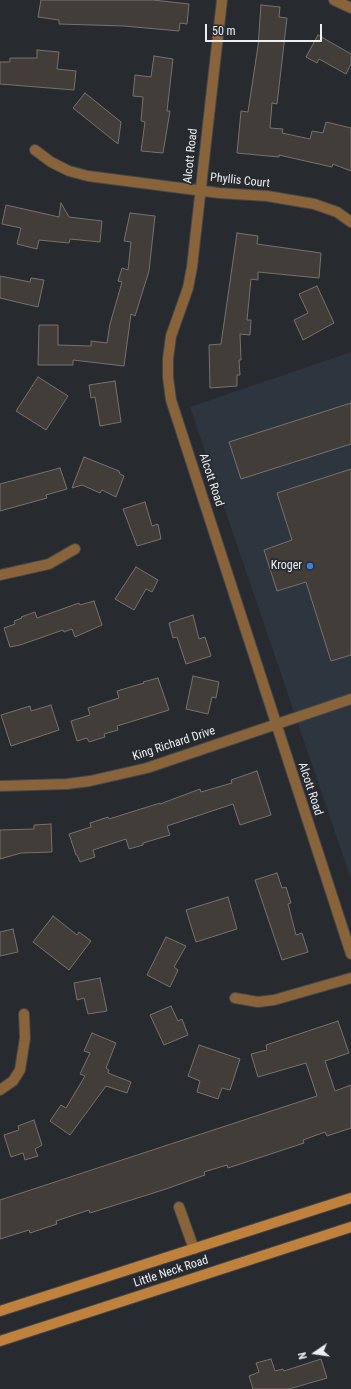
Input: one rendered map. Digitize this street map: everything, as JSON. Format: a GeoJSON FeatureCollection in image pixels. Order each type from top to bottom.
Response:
{"type":"FeatureCollection","features":[{"type":"Feature","properties":{"kind":"street","name":"Alcott Road"},"geometry":{"type":"LineString","coordinates":[[222,0],[192,267],[188,288],[171,336],[168,359],[168,377],[171,400],[351,954]]}},
{"type":"Feature","properties":{"kind":"street"},"geometry":{"type":"LineString","coordinates":[[334,0],[351,8]]}},
{"type":"Feature","properties":{"kind":"street","name":"Phyllis Court"},"geometry":{"type":"LineString","coordinates":[[35,150],[51,162],[63,168],[88,176],[200,190],[267,196],[314,204],[337,212],[351,222]]}},
{"type":"Feature","properties":{"kind":"street"},"geometry":{"type":"LineString","coordinates":[[0,575],[49,564],[75,549]]}},
{"type":"Feature","properties":{"kind":"street","name":"King Richard Drive"},"geometry":{"type":"LineString","coordinates":[[0,786],[68,784],[90,781],[147,768],[351,699]]}},
{"type":"Feature","properties":{"kind":"street"},"geometry":{"type":"LineString","coordinates":[[234,998],[258,1002],[274,1000],[351,978]]}},
{"type":"Feature","properties":{"kind":"street"},"geometry":{"type":"LineString","coordinates":[[0,1090],[13,1081],[20,1070],[25,1038],[24,1014]]}},
{"type":"Feature","properties":{"kind":"street","name":"Little Neck Road"},"geometry":{"type":"LineString","coordinates":[[0,1311],[351,1198]]}},
{"type":"Feature","properties":{"kind":"street"},"geometry":{"type":"LineString","coordinates":[[179,1207],[194,1249]]}},
{"type":"Feature","properties":{"kind":"street","name":"Little Neck Road"},"geometry":{"type":"LineString","coordinates":[[0,1342],[351,1227]]}},
{"type":"Feature","properties":{"kind":"shaded area"},"geometry":{"type":"Polygon","coordinates":[[[351,352],[351,879],[190,407],[351,352]]]}},
{"type":"Feature","properties":{"kind":"building"},"geometry":{"type":"Polygon","coordinates":[[[41,0],[153,0],[189,4],[187,24],[180,23],[179,31],[124,26],[59,24],[59,20],[38,17],[41,0]]]}},
{"type":"Feature","properties":{"kind":"building"},"geometry":{"type":"Polygon","coordinates":[[[261,5],[280,7],[279,17],[287,18],[277,104],[272,103],[270,128],[283,129],[282,133],[310,139],[312,131],[323,133],[326,122],[351,128],[351,171],[333,164],[332,167],[279,155],[279,157],[237,153],[241,111],[248,112],[258,46],[261,5]]]}},
{"type":"Feature","properties":{"kind":"building"},"geometry":{"type":"Polygon","coordinates":[[[318,35],[351,54],[351,64],[346,74],[319,59],[317,63],[306,57],[318,35]]]}},
{"type":"Feature","properties":{"kind":"building"},"geometry":{"type":"Polygon","coordinates":[[[37,50],[59,52],[57,69],[76,71],[74,90],[0,84],[0,62],[10,62],[10,58],[37,58],[37,50]]]}},
{"type":"Feature","properties":{"kind":"building"},"geometry":{"type":"Polygon","coordinates":[[[154,56],[173,59],[167,111],[170,111],[163,153],[141,151],[145,122],[141,121],[143,97],[133,96],[135,75],[151,77],[154,56]]]}},
{"type":"Feature","properties":{"kind":"building"},"geometry":{"type":"Polygon","coordinates":[[[85,93],[121,122],[118,144],[73,108],[85,93]]]}},
{"type":"Feature","properties":{"kind":"building"},"geometry":{"type":"Polygon","coordinates":[[[61,203],[69,217],[102,221],[100,242],[70,239],[69,243],[39,240],[37,249],[17,244],[21,228],[2,224],[6,205],[59,217],[61,203]]]}},
{"type":"Feature","properties":{"kind":"building"},"geometry":{"type":"Polygon","coordinates":[[[130,213],[155,216],[149,271],[135,316],[131,314],[124,366],[73,360],[73,365],[38,365],[39,325],[58,325],[58,345],[91,346],[91,341],[107,343],[110,324],[122,282],[118,281],[122,268],[128,270],[131,242],[124,241],[130,213]]]}},
{"type":"Feature","properties":{"kind":"building"},"geometry":{"type":"Polygon","coordinates":[[[237,233],[258,236],[257,244],[321,253],[319,278],[258,272],[258,280],[251,279],[247,320],[251,320],[250,335],[240,334],[241,360],[239,360],[240,375],[237,375],[237,386],[210,388],[209,345],[221,344],[237,233]]]}},
{"type":"Feature","properties":{"kind":"building"},"geometry":{"type":"Polygon","coordinates":[[[0,276],[30,282],[31,278],[44,280],[38,307],[0,298],[0,276]]]}},
{"type":"Feature","properties":{"kind":"building"},"geometry":{"type":"Polygon","coordinates":[[[317,286],[334,323],[303,340],[294,320],[308,313],[299,294],[317,286]]]}},
{"type":"Feature","properties":{"kind":"building"},"geometry":{"type":"Polygon","coordinates":[[[38,377],[68,396],[46,430],[16,411],[38,377]]]}},
{"type":"Feature","properties":{"kind":"building"},"geometry":{"type":"Polygon","coordinates":[[[115,381],[121,422],[100,426],[95,397],[91,398],[89,385],[115,381]]]}},
{"type":"Feature","properties":{"kind":"building"},"geometry":{"type":"Polygon","coordinates":[[[351,403],[351,444],[241,479],[229,442],[351,403]]]}},
{"type":"Feature","properties":{"kind":"building"},"geometry":{"type":"Polygon","coordinates":[[[84,457],[119,471],[120,474],[124,476],[116,497],[102,490],[100,493],[82,485],[72,488],[84,457]]]}},
{"type":"Feature","properties":{"kind":"building"},"geometry":{"type":"Polygon","coordinates":[[[60,468],[67,489],[46,495],[47,498],[0,511],[0,484],[60,468]]]}},
{"type":"Feature","properties":{"kind":"building","name":"Kroger"},"geometry":{"type":"Polygon","coordinates":[[[351,469],[351,655],[331,661],[306,582],[277,591],[264,550],[292,540],[277,493],[351,469]]]}},
{"type":"Feature","properties":{"kind":"building"},"geometry":{"type":"Polygon","coordinates":[[[145,502],[152,526],[158,524],[161,539],[137,546],[123,509],[145,502]]]}},
{"type":"Feature","properties":{"kind":"building"},"geometry":{"type":"Polygon","coordinates":[[[136,567],[158,580],[152,592],[146,589],[134,610],[115,599],[136,567]]]}},
{"type":"Feature","properties":{"kind":"building"},"geometry":{"type":"Polygon","coordinates":[[[94,601],[102,625],[75,637],[72,629],[64,632],[63,630],[10,647],[4,628],[15,624],[14,621],[22,618],[21,617],[35,612],[37,618],[79,603],[80,605],[94,601]]]}},
{"type":"Feature","properties":{"kind":"building"},"geometry":{"type":"Polygon","coordinates":[[[193,615],[199,639],[205,637],[211,656],[186,664],[177,637],[173,638],[169,623],[193,615]]]}},
{"type":"Feature","properties":{"kind":"building"},"geometry":{"type":"Polygon","coordinates":[[[193,676],[219,682],[216,698],[212,697],[208,714],[186,709],[193,676]]]}},
{"type":"Feature","properties":{"kind":"building"},"geometry":{"type":"Polygon","coordinates":[[[158,678],[169,710],[117,726],[118,730],[104,734],[105,737],[89,742],[87,738],[77,741],[71,721],[90,715],[88,708],[119,698],[117,691],[158,678]]]}},
{"type":"Feature","properties":{"kind":"building"},"geometry":{"type":"Polygon","coordinates":[[[51,705],[59,730],[11,746],[1,715],[30,706],[31,711],[51,705]]]}},
{"type":"Feature","properties":{"kind":"building"},"geometry":{"type":"Polygon","coordinates":[[[257,771],[271,815],[240,825],[233,804],[167,826],[170,835],[143,843],[143,845],[129,849],[126,839],[93,850],[95,857],[80,862],[76,855],[69,834],[91,827],[90,823],[160,804],[200,789],[201,792],[232,783],[231,780],[257,771]]]}},
{"type":"Feature","properties":{"kind":"building"},"geometry":{"type":"Polygon","coordinates":[[[51,824],[52,852],[21,853],[0,859],[0,830],[34,829],[34,825],[51,824]]]}},
{"type":"Feature","properties":{"kind":"building"},"geometry":{"type":"Polygon","coordinates":[[[277,873],[282,888],[286,887],[291,903],[288,904],[296,935],[302,933],[308,952],[282,960],[255,880],[277,873]]]}},
{"type":"Feature","properties":{"kind":"building"},"geometry":{"type":"Polygon","coordinates":[[[228,897],[237,929],[196,942],[186,910],[228,897]]]}},
{"type":"Feature","properties":{"kind":"building"},"geometry":{"type":"Polygon","coordinates":[[[53,916],[77,935],[79,932],[91,941],[69,970],[33,942],[53,916]]]}},
{"type":"Feature","properties":{"kind":"building"},"geometry":{"type":"Polygon","coordinates":[[[13,929],[18,952],[0,956],[0,932],[13,929]]]}},
{"type":"Feature","properties":{"kind":"building"},"geometry":{"type":"Polygon","coordinates":[[[166,937],[186,946],[174,967],[178,970],[170,987],[147,975],[166,937]]]}},
{"type":"Feature","properties":{"kind":"building"},"geometry":{"type":"Polygon","coordinates":[[[100,978],[107,1011],[88,1014],[84,998],[77,1000],[74,983],[100,978]]]}},
{"type":"Feature","properties":{"kind":"building"},"geometry":{"type":"Polygon","coordinates":[[[171,1006],[178,1021],[182,1019],[188,1035],[164,1045],[150,1015],[171,1006]]]}},
{"type":"Feature","properties":{"kind":"building"},"geometry":{"type":"Polygon","coordinates":[[[338,1021],[349,1053],[325,1061],[335,1091],[351,1085],[351,1128],[327,1136],[325,1132],[303,1140],[304,1143],[228,1168],[227,1165],[204,1172],[205,1175],[166,1189],[90,1213],[89,1210],[56,1221],[57,1224],[30,1233],[29,1230],[0,1239],[0,1200],[317,1096],[306,1063],[258,1077],[251,1054],[267,1050],[266,1045],[338,1021]]]}},
{"type":"Feature","properties":{"kind":"building"},"geometry":{"type":"Polygon","coordinates":[[[92,1033],[116,1043],[106,1068],[109,1070],[108,1073],[131,1082],[127,1093],[106,1086],[70,1135],[50,1121],[61,1105],[66,1108],[85,1076],[80,1074],[90,1053],[84,1051],[92,1033]]]}},
{"type":"Feature","properties":{"kind":"building"},"geometry":{"type":"Polygon","coordinates":[[[199,1045],[240,1059],[230,1090],[222,1088],[218,1099],[197,1092],[200,1081],[188,1076],[199,1045]]]}},
{"type":"Feature","properties":{"kind":"building"},"geometry":{"type":"Polygon","coordinates":[[[34,1120],[42,1145],[35,1149],[38,1156],[25,1160],[23,1153],[11,1157],[4,1135],[19,1130],[18,1126],[34,1120]]]}},
{"type":"Feature","properties":{"kind":"building"},"geometry":{"type":"Polygon","coordinates":[[[271,1359],[275,1371],[283,1369],[284,1371],[321,1359],[327,1378],[289,1389],[253,1389],[249,1376],[259,1372],[256,1363],[271,1359]]]}},
{"type":"Feature","properties":{"kind":"place","name":"Kroger"},"geometry":{"type":"Point","coordinates":[310,566]}}]}
